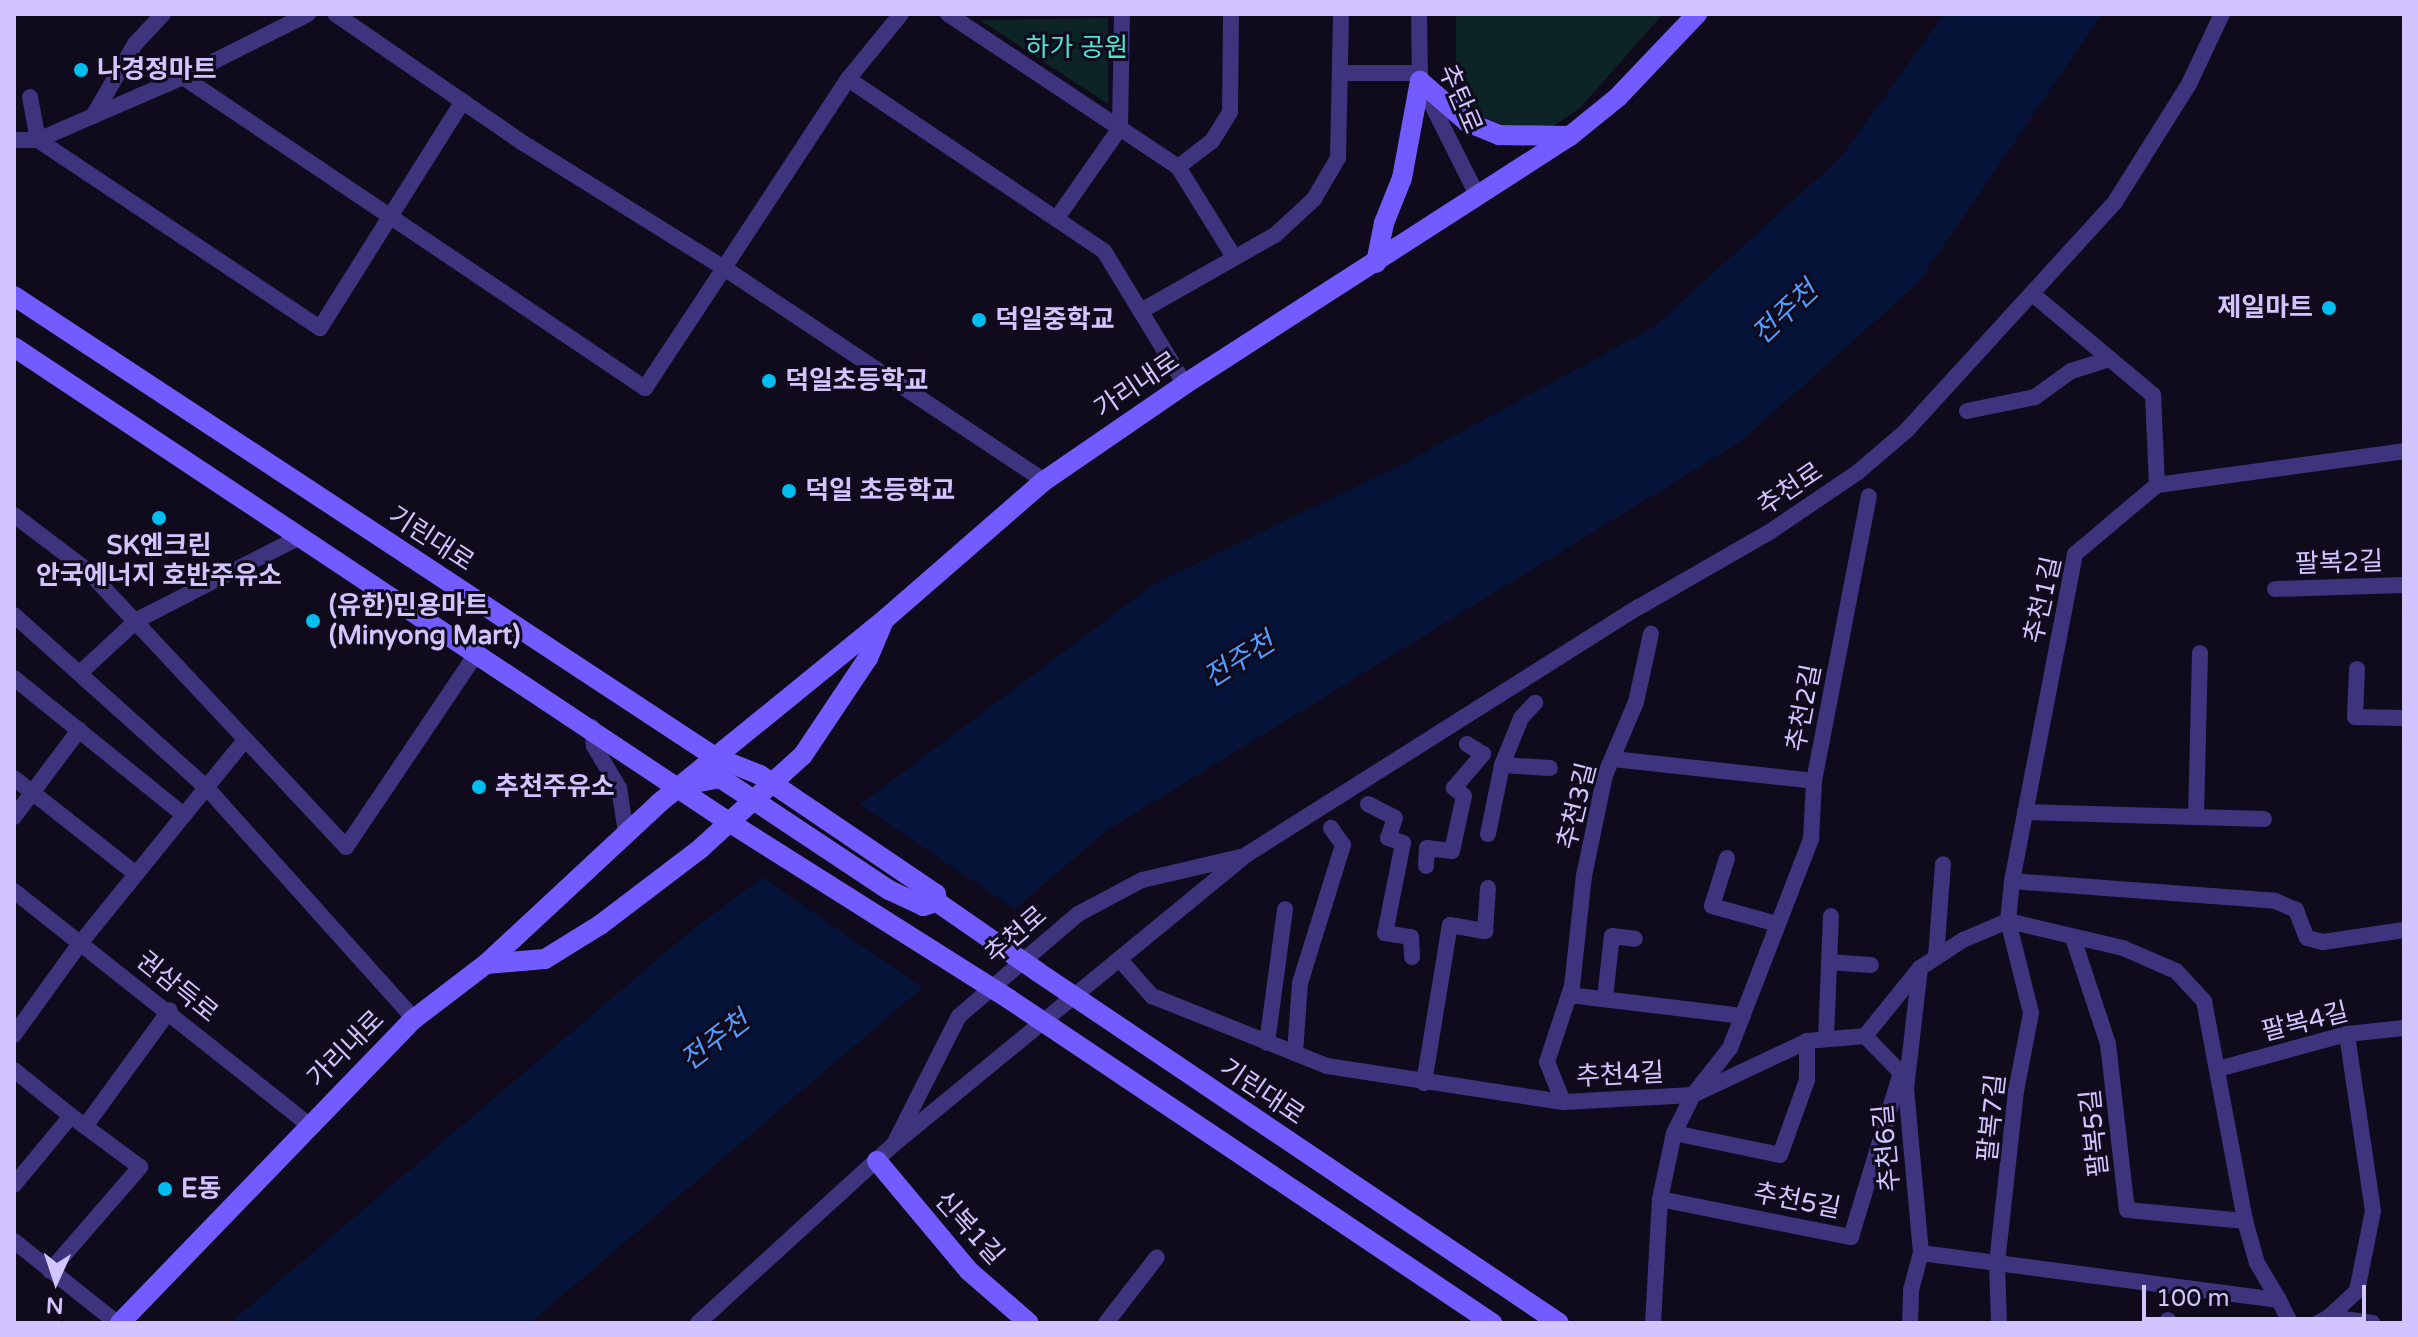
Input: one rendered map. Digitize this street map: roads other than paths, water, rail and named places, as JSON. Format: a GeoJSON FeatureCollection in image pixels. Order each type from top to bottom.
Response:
{"type":"FeatureCollection","features":[{"type":"Feature","properties":{"kind":"street"},"geometry":{"type":"LineString","coordinates":[[93,116],[135,44],[163,14]]}},
{"type":"Feature","properties":{"kind":"street"},"geometry":{"type":"LineString","coordinates":[[14,140],[38,140],[183,77],[308,14]]}},
{"type":"Feature","properties":{"kind":"street"},"geometry":{"type":"LineString","coordinates":[[335,14],[1044,481]]}},
{"type":"Feature","properties":{"kind":"street"},"geometry":{"type":"LineString","coordinates":[[183,77],[391,213],[645,388],[848,79],[901,14]]}},
{"type":"Feature","properties":{"kind":"street"},"geometry":{"type":"LineString","coordinates":[[948,14],[1178,167],[1234,257]]}},
{"type":"Feature","properties":{"kind":"street"},"geometry":{"type":"LineString","coordinates":[[1057,218],[1120,128],[1122,14]]}},
{"type":"Feature","properties":{"kind":"street"},"geometry":{"type":"LineString","coordinates":[[1178,167],[1212,141],[1230,112],[1231,14]]}},
{"type":"Feature","properties":{"kind":"street"},"geometry":{"type":"LineString","coordinates":[[1141,311],[1275,235],[1314,199],[1338,158],[1341,14]]}},
{"type":"Feature","properties":{"kind":"street","name":"추탄로"},"geometry":{"type":"LineString","coordinates":[[1419,14],[1420,77],[1478,197]]}},
{"type":"Feature","properties":{"kind":"street","name":"가리내로"},"geometry":{"type":"LineString","coordinates":[[119,1323],[308,1124],[414,1019],[486,964],[678,787],[884,620],[1044,481],[1185,384],[1570,136],[1618,97],[1697,14]]}},
{"type":"Feature","properties":{"kind":"street","name":"추천로"},"geometry":{"type":"LineString","coordinates":[[698,1323],[894,1144],[1121,961],[1246,855],[1858,472],[1906,431],[2035,296],[2115,202],[2189,84],[2222,14]]}},
{"type":"Feature","properties":{"kind":"street"},"geometry":{"type":"LineString","coordinates":[[1341,73],[1420,77],[1467,122],[1499,135],[1520,139],[1570,136]]}},
{"type":"Feature","properties":{"kind":"street"},"geometry":{"type":"LineString","coordinates":[[1376,263],[1384,223],[1402,178],[1420,77]]}},
{"type":"Feature","properties":{"kind":"street"},"geometry":{"type":"LineString","coordinates":[[848,79],[1104,251],[1185,384]]}},
{"type":"Feature","properties":{"kind":"street"},"geometry":{"type":"LineString","coordinates":[[30,97],[38,140],[320,328],[463,101]]}},
{"type":"Feature","properties":{"kind":"street","name":"기린대로"},"geometry":{"type":"LineString","coordinates":[[14,296],[715,757],[760,775],[936,894],[937,902],[1038,972],[1559,1323]]}},
{"type":"Feature","properties":{"kind":"street"},"geometry":{"type":"LineString","coordinates":[[2035,296],[2153,395],[2157,485],[2404,451]]}},
{"type":"Feature","properties":{"kind":"street"},"geometry":{"type":"LineString","coordinates":[[14,347],[298,538],[478,651],[718,815],[1010,1000],[1492,1323]]}},
{"type":"Feature","properties":{"kind":"street"},"geometry":{"type":"LineString","coordinates":[[1967,411],[2035,397],[2071,371],[2110,359]]}},
{"type":"Feature","properties":{"kind":"street","name":"추천1길"},"geometry":{"type":"LineString","coordinates":[[2008,921],[2012,881],[2075,554],[2157,485]]}},
{"type":"Feature","properties":{"kind":"street","name":"추천2길"},"geometry":{"type":"LineString","coordinates":[[1693,1095],[1730,1048],[1811,839],[1814,781],[1869,496]]}},
{"type":"Feature","properties":{"kind":"street"},"geometry":{"type":"LineString","coordinates":[[14,515],[87,570],[137,620],[346,847],[478,651]]}},
{"type":"Feature","properties":{"kind":"street"},"geometry":{"type":"LineString","coordinates":[[82,671],[137,620],[298,538]]}},
{"type":"Feature","properties":{"kind":"street","name":"팔복2길"},"geometry":{"type":"LineString","coordinates":[[2275,589],[2404,585]]}},
{"type":"Feature","properties":{"kind":"street"},"geometry":{"type":"LineString","coordinates":[[14,615],[82,671],[207,788],[414,1019]]}},
{"type":"Feature","properties":{"kind":"street"},"geometry":{"type":"LineString","coordinates":[[486,964],[545,959],[600,925],[700,849],[803,755],[868,658],[884,620]]}},
{"type":"Feature","properties":{"kind":"street","name":"추천3길"},"geometry":{"type":"LineString","coordinates":[[1563,1102],[1547,1062],[1569,995],[1584,876],[1605,775],[1636,702],[1651,634]]}},
{"type":"Feature","properties":{"kind":"street"},"geometry":{"type":"LineString","coordinates":[[2196,817],[2200,653]]}},
{"type":"Feature","properties":{"kind":"street"},"geometry":{"type":"LineString","coordinates":[[2357,669],[2355,717],[2404,718]]}},
{"type":"Feature","properties":{"kind":"street"},"geometry":{"type":"LineString","coordinates":[[14,678],[184,815]]}},
{"type":"Feature","properties":{"kind":"street"},"geometry":{"type":"LineString","coordinates":[[1488,834],[1502,765],[1521,718],[1535,703]]}},
{"type":"Feature","properties":{"kind":"street"},"geometry":{"type":"LineString","coordinates":[[592,727],[594,746],[619,788],[626,832]]}},
{"type":"Feature","properties":{"kind":"street"},"geometry":{"type":"LineString","coordinates":[[14,817],[79,730]]}},
{"type":"Feature","properties":{"kind":"street"},"geometry":{"type":"LineString","coordinates":[[14,1035],[81,942],[245,740]]}},
{"type":"Feature","properties":{"kind":"street"},"geometry":{"type":"LineString","coordinates":[[1426,866],[1427,848],[1452,851],[1464,796],[1454,788],[1483,754],[1467,744]]}},
{"type":"Feature","properties":{"kind":"street"},"geometry":{"type":"LineString","coordinates":[[1613,759],[1814,781]]}},
{"type":"Feature","properties":{"kind":"street"},"geometry":{"type":"LineString","coordinates":[[1502,765],[1550,768]]}},
{"type":"Feature","properties":{"kind":"street"},"geometry":{"type":"LineString","coordinates":[[14,778],[136,874]]}},
{"type":"Feature","properties":{"kind":"street","name":"기린대로"},"geometry":{"type":"LineString","coordinates":[[678,787],[720,778],[889,890],[923,906],[937,902]]}},
{"type":"Feature","properties":{"kind":"street"},"geometry":{"type":"LineString","coordinates":[[1368,804],[1395,818],[1388,838],[1403,843],[1385,933],[1411,937],[1412,957]]}},
{"type":"Feature","properties":{"kind":"street"},"geometry":{"type":"LineString","coordinates":[[2025,812],[2264,819]]}},
{"type":"Feature","properties":{"kind":"street"},"geometry":{"type":"LineString","coordinates":[[1295,1053],[1300,983],[1343,845],[1331,828]]}},
{"type":"Feature","properties":{"kind":"street","name":"추천로"},"geometry":{"type":"LineString","coordinates":[[894,1144],[959,1016],[1078,914],[1142,880],[1246,855]]}},
{"type":"Feature","properties":{"kind":"street"},"geometry":{"type":"LineString","coordinates":[[1727,858],[1712,906],[1777,924]]}},
{"type":"Feature","properties":{"kind":"street"},"geometry":{"type":"LineString","coordinates":[[1936,957],[1943,864]]}},
{"type":"Feature","properties":{"kind":"street"},"geometry":{"type":"LineString","coordinates":[[2012,881],[2275,901],[2296,910],[2307,938],[2323,942],[2404,930]]}},
{"type":"Feature","properties":{"kind":"street"},"geometry":{"type":"LineString","coordinates":[[1424,1083],[1450,925],[1485,931],[1488,888]]}},
{"type":"Feature","properties":{"kind":"street","name":"권삼득로"},"geometry":{"type":"LineString","coordinates":[[14,891],[170,1010],[308,1124]]}},
{"type":"Feature","properties":{"kind":"street"},"geometry":{"type":"LineString","coordinates":[[1267,1043],[1285,909]]}},
{"type":"Feature","properties":{"kind":"street"},"geometry":{"type":"LineString","coordinates":[[1826,1039],[1831,916]]}},
{"type":"Feature","properties":{"kind":"street"},"geometry":{"type":"LineString","coordinates":[[1904,1076],[1865,1036],[1920,968],[2008,921],[2123,948],[2176,971],[2204,1001],[2245,1221],[2257,1263],[2290,1323]]}},
{"type":"Feature","properties":{"kind":"street","name":"팔복7길"},"geometry":{"type":"LineString","coordinates":[[1999,1323],[1997,1263],[2016,1091],[2031,1013],[2008,921]]}},
{"type":"Feature","properties":{"kind":"street"},"geometry":{"type":"LineString","coordinates":[[1605,998],[1612,936],[1635,939]]}},
{"type":"Feature","properties":{"kind":"street","name":"팔복5길"},"geometry":{"type":"LineString","coordinates":[[2073,938],[2108,1044],[2127,1210],[2245,1221]]}},
{"type":"Feature","properties":{"kind":"street","name":"추천4길"},"geometry":{"type":"LineString","coordinates":[[1121,961],[1130,977],[1152,996],[1327,1066],[1563,1102],[1693,1095],[1807,1041],[1865,1036]]}},
{"type":"Feature","properties":{"kind":"street"},"geometry":{"type":"LineString","coordinates":[[1829,962],[1871,965]]}},
{"type":"Feature","properties":{"kind":"street","name":"추천6길"},"geometry":{"type":"LineString","coordinates":[[1910,1323],[1911,1290],[1921,1253],[1904,1076],[1920,968]]}},
{"type":"Feature","properties":{"kind":"street"},"geometry":{"type":"LineString","coordinates":[[1569,995],[1594,1002],[1605,998],[1743,1016]]}},
{"type":"Feature","properties":{"kind":"street"},"geometry":{"type":"LineString","coordinates":[[14,1185],[78,1120],[170,1010]]}},
{"type":"Feature","properties":{"kind":"street","name":"팔복4길"},"geometry":{"type":"LineString","coordinates":[[2218,1069],[2347,1034],[2404,1028]]}},
{"type":"Feature","properties":{"kind":"street"},"geometry":{"type":"LineString","coordinates":[[2324,1320],[2357,1291],[2373,1211],[2347,1034]]}},
{"type":"Feature","properties":{"kind":"street","name":"추천5길"},"geometry":{"type":"LineString","coordinates":[[1674,1133],[1780,1155],[1807,1080],[1807,1041]]}},
{"type":"Feature","properties":{"kind":"street"},"geometry":{"type":"LineString","coordinates":[[14,1070],[140,1167],[50,1271]]}},
{"type":"Feature","properties":{"kind":"street","name":"추천5길"},"geometry":{"type":"LineString","coordinates":[[1660,1199],[1851,1237],[1904,1076]]}},
{"type":"Feature","properties":{"kind":"street"},"geometry":{"type":"LineString","coordinates":[[1653,1323],[1660,1199],[1674,1133],[1693,1095]]}},
{"type":"Feature","properties":{"kind":"street","name":"신복1길"},"geometry":{"type":"LineString","coordinates":[[877,1161],[969,1271],[1029,1323]]}},
{"type":"Feature","properties":{"kind":"street"},"geometry":{"type":"LineString","coordinates":[[14,1241],[119,1323]]}},
{"type":"Feature","properties":{"kind":"street"},"geometry":{"type":"LineString","coordinates":[[1921,1253],[2279,1300]]}},
{"type":"Feature","properties":{"kind":"street"},"geometry":{"type":"LineString","coordinates":[[1106,1323],[1157,1257]]}},
{"type":"Feature","properties":{"kind":"street"},"geometry":{"type":"LineString","coordinates":[[2324,1320],[2373,1323]]}},
{"type":"Feature","properties":{"kind":"water","name":"전주천"},"geometry":{"type":"Polygon","coordinates":[[[1944,14],[2102,14],[1918,283],[1740,442],[1106,831],[530,1323],[230,1323],[692,930],[1156,583],[1399,466],[1654,327],[1842,156],[1944,14]]]}},
{"type":"Feature","properties":{"kind":"place","name":"나경정마트"},"geometry":{"type":"Point","coordinates":[81,70]}},
{"type":"Feature","properties":{"kind":"place","name":"제일마트"},"geometry":{"type":"Point","coordinates":[2329,308]}},
{"type":"Feature","properties":{"kind":"place","name":"덕일중학교"},"geometry":{"type":"Point","coordinates":[979,320]}},
{"type":"Feature","properties":{"kind":"place","name":"덕일초등학교"},"geometry":{"type":"Point","coordinates":[769,381]}},
{"type":"Feature","properties":{"kind":"place","name":"덕일 초등학교"},"geometry":{"type":"Point","coordinates":[789,491]}},
{"type":"Feature","properties":{"kind":"place","name":"SK엔크린 안국에너지 호반주유소"},"geometry":{"type":"Point","coordinates":[159,518]}},
{"type":"Feature","properties":{"kind":"place","name":"(유한)민용마트 (Minyong Mart)"},"geometry":{"type":"Point","coordinates":[313,621]}},
{"type":"Feature","properties":{"kind":"place","name":"추천주유소"},"geometry":{"type":"Point","coordinates":[479,787]}},
{"type":"Feature","properties":{"kind":"place","name":"E동"},"geometry":{"type":"Point","coordinates":[165,1189]}},
{"type":"Feature","properties":{"kind":"park label","name":"하가 공원"},"geometry":{"type":"Point","coordinates":[1077,48]}}]}
